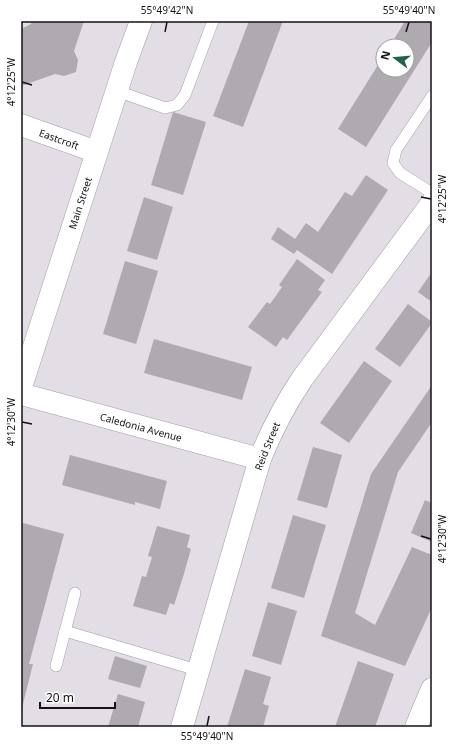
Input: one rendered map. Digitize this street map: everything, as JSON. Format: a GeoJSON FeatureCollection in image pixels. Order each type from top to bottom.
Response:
{"type":"FeatureCollection","features":[{"type":"Feature","properties":{"kind":"street","name":"Main Street"},"geometry":{"type":"LineString","coordinates":[[21,387],[126,62],[142,21]]}},
{"type":"Feature","properties":{"kind":"street","name":"Eastcroft"},"geometry":{"type":"LineString","coordinates":[[21,125],[97,152]]}},
{"type":"Feature","properties":{"kind":"street","name":"Reid Street"},"geometry":{"type":"LineString","coordinates":[[182,727],[197,670],[260,459],[270,432],[302,378],[432,203]]}},
{"type":"Feature","properties":{"kind":"street","name":"Caledonia Avenue"},"geometry":{"type":"LineString","coordinates":[[21,394],[260,459]]}},
{"type":"Feature","properties":{"kind":"street"},"geometry":{"type":"LineString","coordinates":[[416,727],[420,714],[432,689]]}},
{"type":"Feature","properties":{"kind":"lane"},"geometry":{"type":"LineString","coordinates":[[117,91],[165,108],[177,105],[185,95],[213,21]]}},
{"type":"Feature","properties":{"kind":"lane"},"geometry":{"type":"LineString","coordinates":[[432,96],[396,150],[393,163],[400,172],[432,193]]}},
{"type":"Feature","properties":{"kind":"lane"},"geometry":{"type":"LineString","coordinates":[[56,666],[75,592]]}},
{"type":"Feature","properties":{"kind":"lane"},"geometry":{"type":"LineString","coordinates":[[65,631],[197,670]]}},
{"type":"Feature","properties":{"kind":"building"},"geometry":{"type":"Polygon","coordinates":[[[32,21],[84,21],[74,51],[78,60],[76,72],[64,76],[55,74],[21,86],[21,29],[31,24],[32,21]]]}},
{"type":"Feature","properties":{"kind":"building"},"geometry":{"type":"Polygon","coordinates":[[[249,21],[283,21],[243,127],[213,116],[249,21]]]}},
{"type":"Feature","properties":{"kind":"building"},"geometry":{"type":"Polygon","coordinates":[[[405,21],[432,21],[432,42],[415,69],[415,38],[395,38],[405,21]]]}},
{"type":"Feature","properties":{"kind":"building"},"geometry":{"type":"Polygon","coordinates":[[[375,70],[375,78],[409,78],[366,147],[338,129],[375,70]]]}},
{"type":"Feature","properties":{"kind":"building"},"geometry":{"type":"Polygon","coordinates":[[[173,112],[206,122],[183,195],[151,185],[173,112]]]}},
{"type":"Feature","properties":{"kind":"building"},"geometry":{"type":"Polygon","coordinates":[[[366,175],[388,190],[332,274],[297,250],[294,254],[271,239],[278,227],[295,239],[306,223],[318,232],[345,192],[352,196],[366,175]]]}},
{"type":"Feature","properties":{"kind":"building"},"geometry":{"type":"Polygon","coordinates":[[[144,197],[173,207],[157,260],[127,251],[144,197]]]}},
{"type":"Feature","properties":{"kind":"building"},"geometry":{"type":"Polygon","coordinates":[[[297,259],[325,280],[318,290],[322,292],[287,340],[283,337],[276,347],[248,327],[267,302],[270,304],[282,287],[279,285],[297,259]]]}},
{"type":"Feature","properties":{"kind":"building"},"geometry":{"type":"Polygon","coordinates":[[[125,261],[158,271],[136,344],[103,334],[125,261]]]}},
{"type":"Feature","properties":{"kind":"building"},"geometry":{"type":"Polygon","coordinates":[[[432,272],[432,302],[418,292],[432,272]]]}},
{"type":"Feature","properties":{"kind":"building"},"geometry":{"type":"Polygon","coordinates":[[[408,304],[432,323],[400,367],[375,349],[408,304]]]}},
{"type":"Feature","properties":{"kind":"building"},"geometry":{"type":"Polygon","coordinates":[[[154,339],[252,367],[242,400],[144,373],[154,339]]]}},
{"type":"Feature","properties":{"kind":"building"},"geometry":{"type":"Polygon","coordinates":[[[364,361],[392,381],[349,443],[320,423],[364,361]]]}},
{"type":"Feature","properties":{"kind":"building"},"geometry":{"type":"Polygon","coordinates":[[[432,385],[432,422],[398,472],[355,613],[375,625],[412,547],[432,555],[432,607],[405,666],[321,636],[371,474],[432,385]]]}},
{"type":"Feature","properties":{"kind":"building"},"geometry":{"type":"Polygon","coordinates":[[[313,447],[342,455],[327,508],[297,500],[313,447]]]}},
{"type":"Feature","properties":{"kind":"building"},"geometry":{"type":"Polygon","coordinates":[[[70,455],[167,481],[160,509],[135,502],[135,505],[62,485],[70,455]]]}},
{"type":"Feature","properties":{"kind":"building"},"geometry":{"type":"Polygon","coordinates":[[[425,500],[432,503],[432,542],[411,533],[425,500]]]}},
{"type":"Feature","properties":{"kind":"building"},"geometry":{"type":"Polygon","coordinates":[[[293,515],[326,525],[304,598],[271,588],[293,515]]]}},
{"type":"Feature","properties":{"kind":"building"},"geometry":{"type":"Polygon","coordinates":[[[23,523],[64,534],[29,664],[33,664],[22,708],[21,532],[23,523]]]}},
{"type":"Feature","properties":{"kind":"building"},"geometry":{"type":"Polygon","coordinates":[[[157,526],[190,535],[187,547],[191,549],[183,577],[174,605],[170,603],[166,615],[133,606],[142,576],[146,577],[152,557],[148,556],[157,526]]]}},
{"type":"Feature","properties":{"kind":"building"},"geometry":{"type":"Polygon","coordinates":[[[268,602],[297,611],[281,665],[252,656],[268,602]]]}},
{"type":"Feature","properties":{"kind":"building"},"geometry":{"type":"Polygon","coordinates":[[[115,656],[147,666],[140,688],[108,679],[115,656]]]}},
{"type":"Feature","properties":{"kind":"building"},"geometry":{"type":"Polygon","coordinates":[[[358,661],[394,674],[375,727],[335,727],[358,661]]]}},
{"type":"Feature","properties":{"kind":"building"},"geometry":{"type":"Polygon","coordinates":[[[245,669],[271,677],[263,704],[269,706],[263,727],[227,727],[245,669]]]}},
{"type":"Feature","properties":{"kind":"building"},"geometry":{"type":"Polygon","coordinates":[[[118,694],[145,702],[138,727],[108,727],[118,694]]]}}]}
